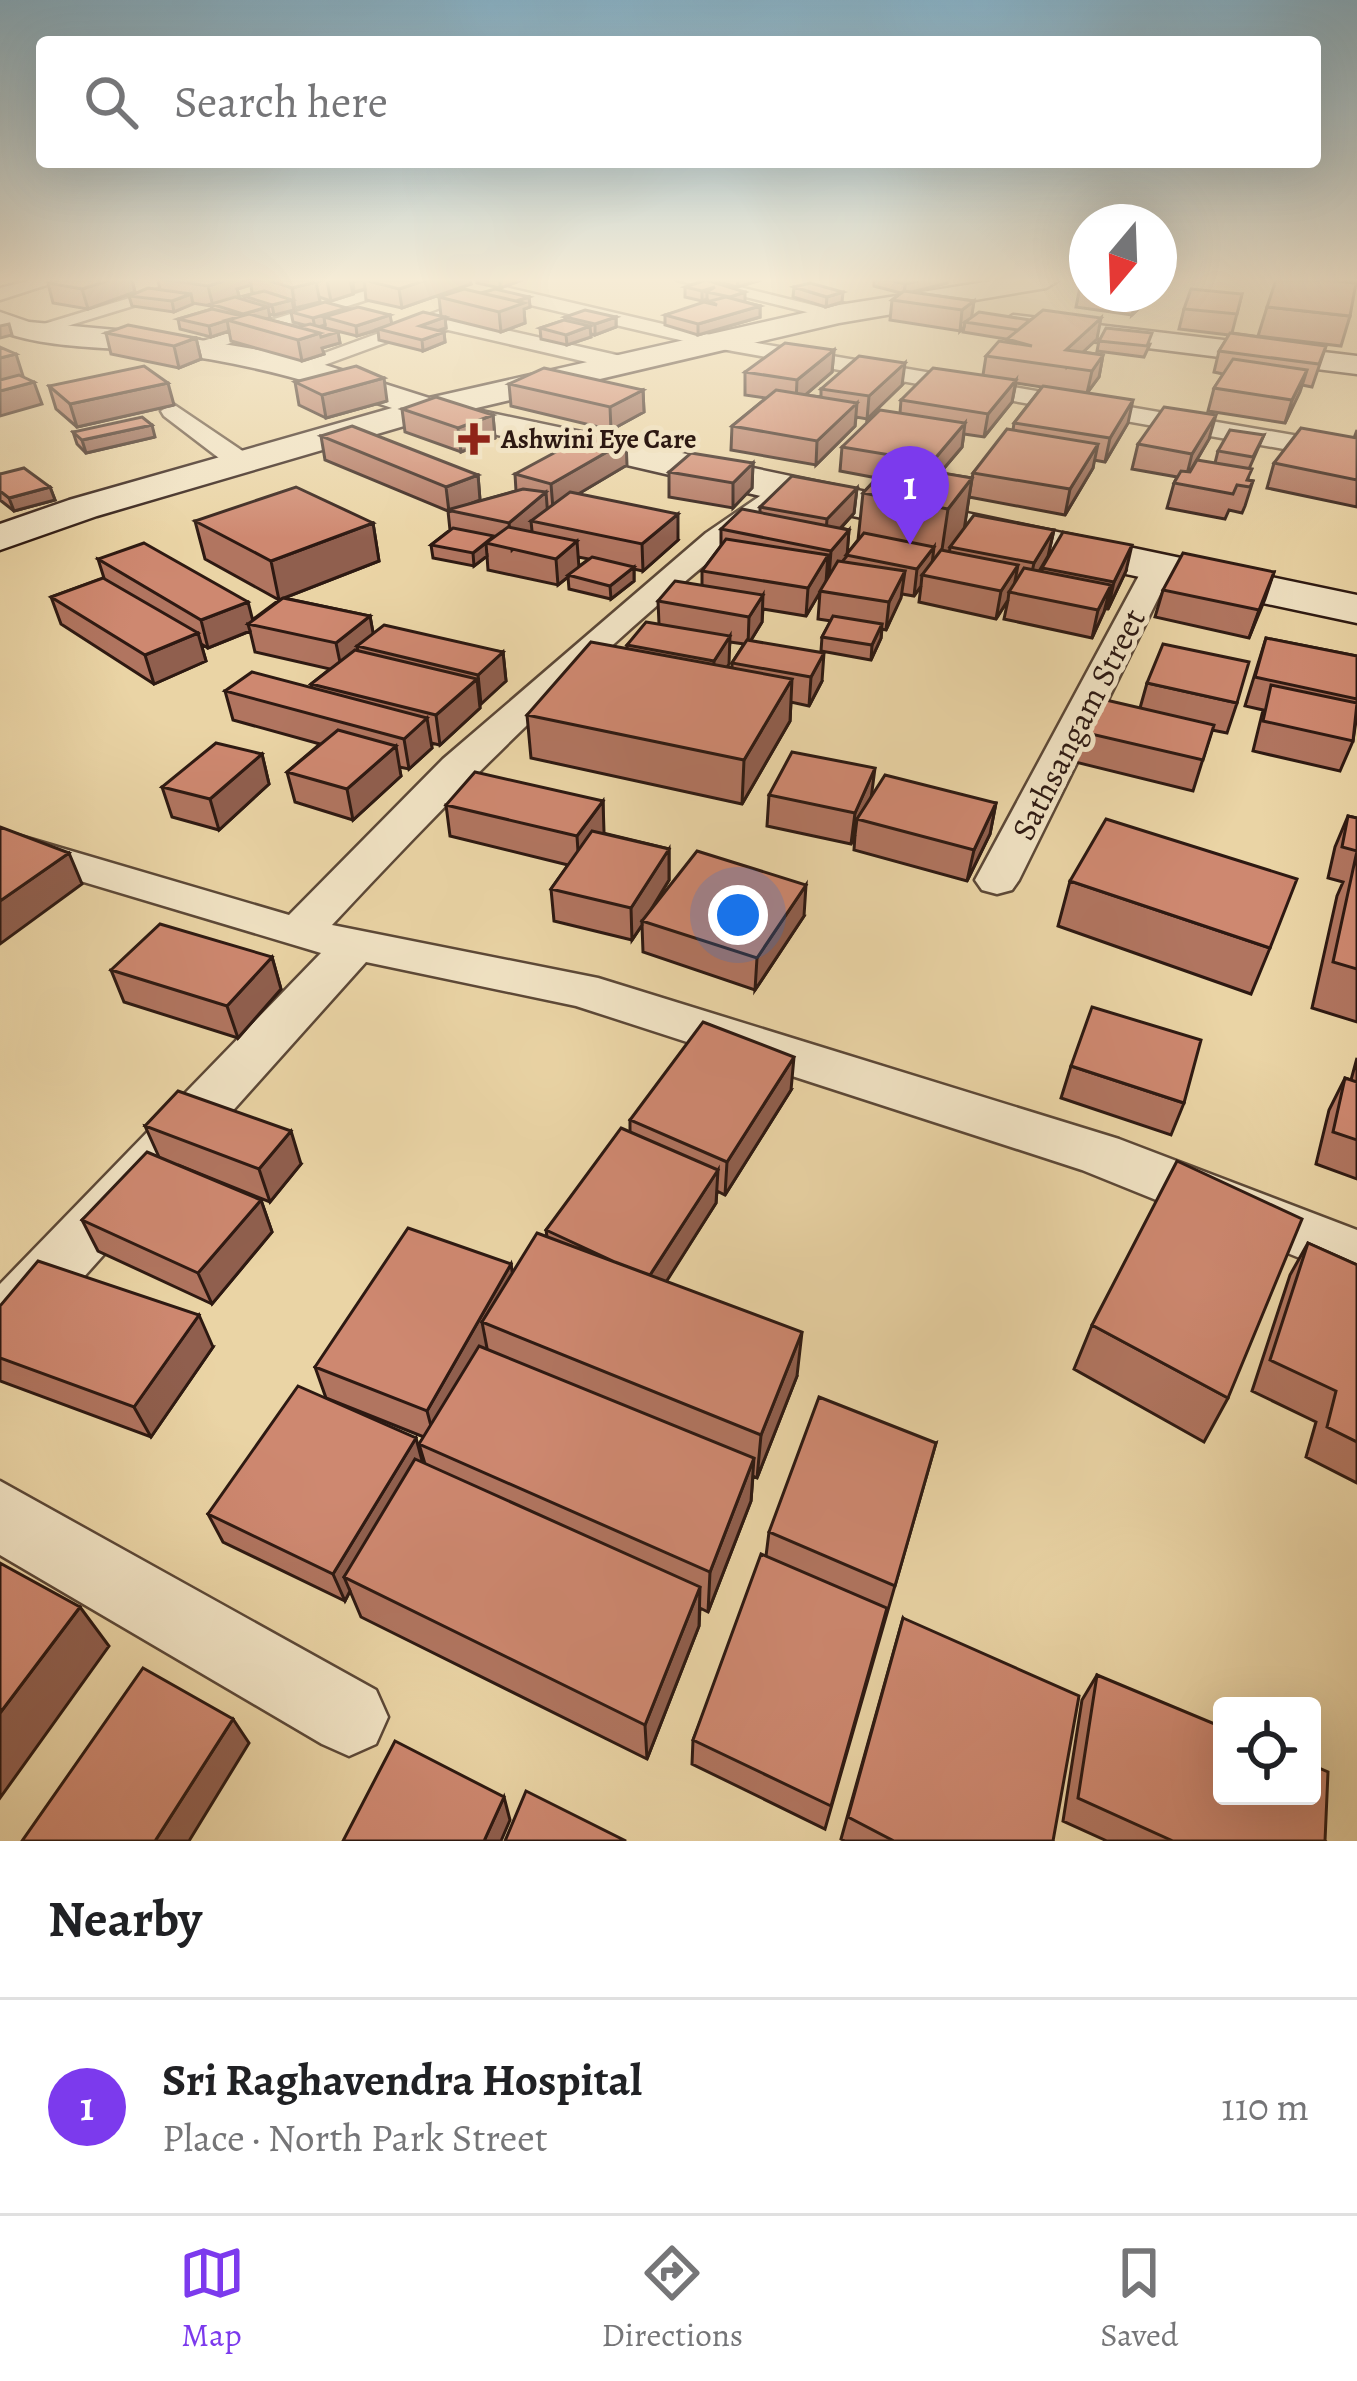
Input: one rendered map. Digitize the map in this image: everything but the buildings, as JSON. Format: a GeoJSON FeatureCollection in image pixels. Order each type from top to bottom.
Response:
{"type":"FeatureCollection","features":[{"type":"Feature","properties":{"kind":"street"},"geometry":{"type":"LineString","coordinates":[[300,366],[427,409],[1357,609]]}},
{"type":"Feature","properties":{"kind":"street"},"geometry":{"type":"LineString","coordinates":[[0,538],[82,508],[427,409],[609,366]]}},
{"type":"Feature","properties":{"kind":"street"},"geometry":{"type":"LineString","coordinates":[[853,366],[1357,454]]}},
{"type":"Feature","properties":{"kind":"street"},"geometry":{"type":"LineString","coordinates":[[173,412],[241,462]]}},
{"type":"Feature","properties":{"kind":"street"},"geometry":{"type":"LineString","coordinates":[[298,933],[457,767],[716,539],[782,489]]}},
{"type":"Feature","properties":{"kind":"street","name":"Sathsangam Street"},"geometry":{"type":"LineString","coordinates":[[997,880],[1159,568]]}},
{"type":"Feature","properties":{"kind":"street"},"geometry":{"type":"LineString","coordinates":[[0,843],[298,933],[603,996],[1100,1154],[1357,1256]]}},
{"type":"Feature","properties":{"kind":"street"},"geometry":{"type":"LineString","coordinates":[[0,1326],[355,946]]}},
{"type":"Feature","properties":{"kind":"street"},"geometry":{"type":"LineString","coordinates":[[0,1516],[349,1717]]}},
{"type":"Feature","properties":{"kind":"place","name":"Ashwini Eye Care"},"geometry":{"type":"Point","coordinates":[474,439]}},
{"type":"Feature","properties":{"kind":"place","name":"Sri Raghavendra Hospital"},"geometry":{"type":"Point","coordinates":[910,545]}}]}
